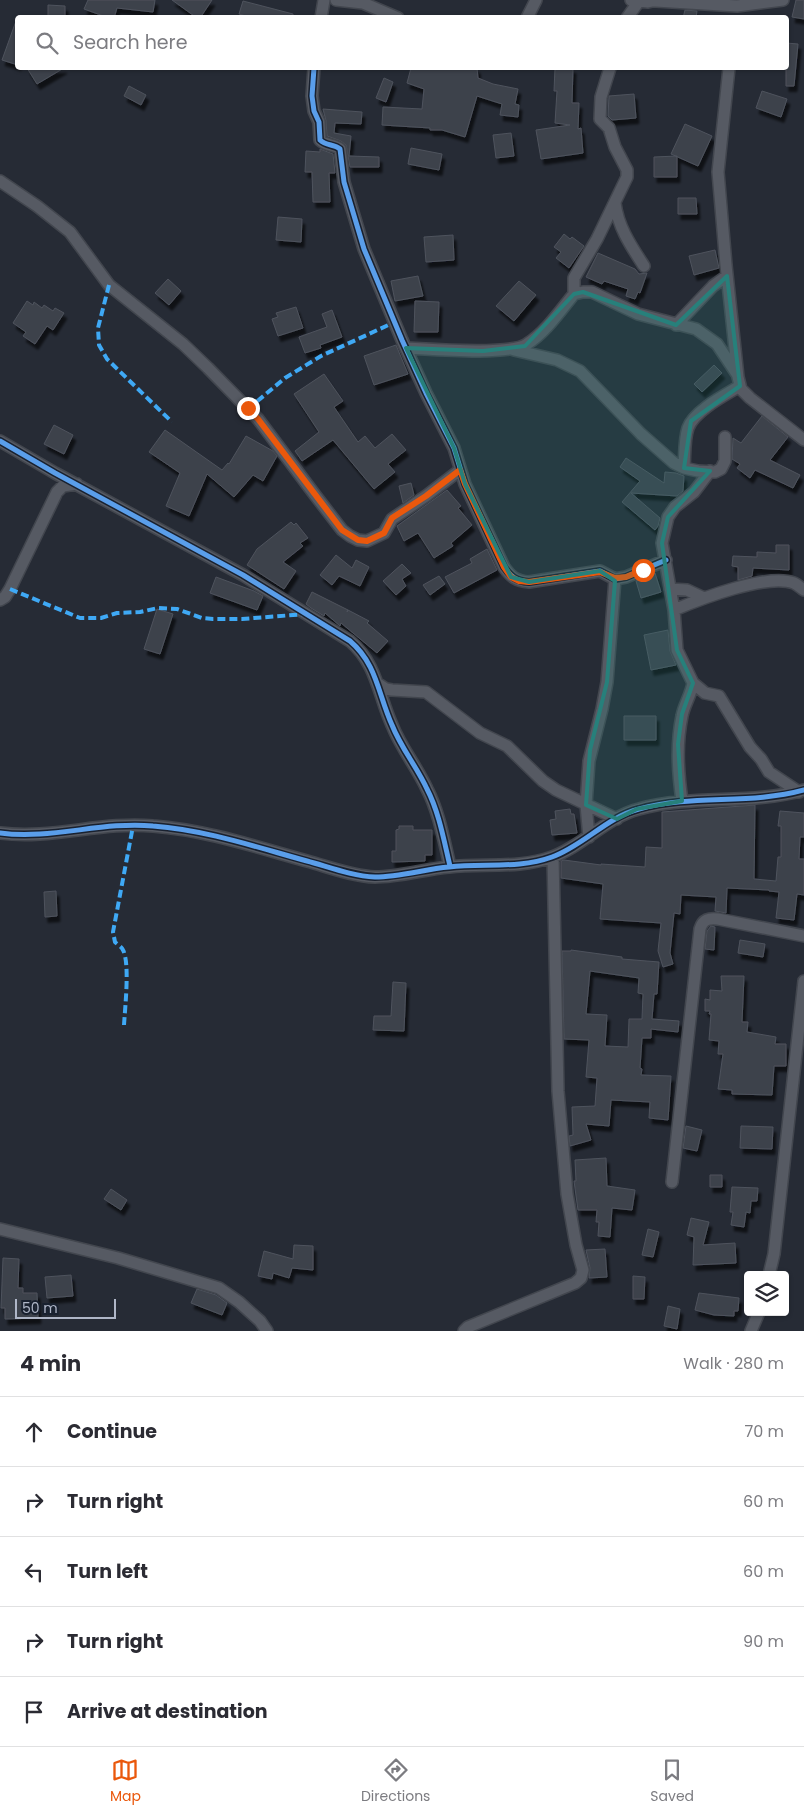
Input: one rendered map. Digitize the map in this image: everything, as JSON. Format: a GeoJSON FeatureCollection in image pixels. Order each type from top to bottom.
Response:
{"type":"FeatureCollection","features":[{"type":"Feature","properties":{"kind":"street"},"geometry":{"type":"LineString","coordinates":[[322,15],[324,0]]}},
{"type":"Feature","properties":{"kind":"street"},"geometry":{"type":"LineString","coordinates":[[336,0],[363,3],[391,15]]}},
{"type":"Feature","properties":{"kind":"street"},"geometry":{"type":"LineString","coordinates":[[528,15],[536,0]]}},
{"type":"Feature","properties":{"kind":"street"},"geometry":{"type":"LineString","coordinates":[[628,15],[635,1],[679,1],[736,8],[783,0]]}},
{"type":"Feature","properties":{"kind":"street"},"geometry":{"type":"LineString","coordinates":[[314,70],[312,96],[314,111],[319,122],[320,140],[323,144],[337,146],[340,149],[344,182],[364,249],[426,393],[454,448],[460,470],[488,535],[511,577],[519,581],[529,582],[600,572],[615,578],[626,577],[666,560]]}},
{"type":"Feature","properties":{"kind":"street"},"geometry":{"type":"LineString","coordinates":[[574,294],[574,278],[598,239],[627,177],[627,170],[615,147],[610,128],[600,119],[601,97],[609,70]]}},
{"type":"Feature","properties":{"kind":"street"},"geometry":{"type":"LineString","coordinates":[[729,70],[718,172],[739,381],[741,389],[750,398],[804,440]]}},
{"type":"Feature","properties":{"kind":"street"},"geometry":{"type":"LineString","coordinates":[[0,181],[37,206],[70,232],[110,285],[183,344],[208,368],[258,419],[315,496],[342,530],[350,536],[358,540],[367,541],[384,533],[392,518],[426,496],[460,470]]}},
{"type":"Feature","properties":{"kind":"street"},"geometry":{"type":"LineString","coordinates":[[615,203],[618,221],[627,240],[644,266]]}},
{"type":"Feature","properties":{"kind":"street"},"geometry":{"type":"LineString","coordinates":[[676,325],[713,286],[727,276]]}},
{"type":"Feature","properties":{"kind":"street"},"geometry":{"type":"LineString","coordinates":[[406,348],[483,351],[526,346],[540,335],[574,294],[592,292],[638,314],[696,329],[717,344],[739,381]]}},
{"type":"Feature","properties":{"kind":"street"},"geometry":{"type":"LineString","coordinates":[[511,349],[557,360],[580,371],[641,434],[674,463],[684,468],[710,472],[720,469],[725,461],[725,437]]}},
{"type":"Feature","properties":{"kind":"street"},"geometry":{"type":"LineString","coordinates":[[684,468],[686,438],[691,421],[739,381]]}},
{"type":"Feature","properties":{"kind":"street"},"geometry":{"type":"LineString","coordinates":[[0,441],[243,575],[350,641],[361,650],[377,682],[384,707],[393,728],[428,790],[450,866]]}},
{"type":"Feature","properties":{"kind":"street"},"geometry":{"type":"LineString","coordinates":[[710,472],[694,492],[675,506],[668,517],[662,543],[674,610],[677,650],[693,683],[703,692],[719,696],[750,747],[762,759],[770,772],[802,791]]}},
{"type":"Feature","properties":{"kind":"street"},"geometry":{"type":"LineString","coordinates":[[0,600],[5,597],[10,589],[57,492],[63,486],[77,484]]}},
{"type":"Feature","properties":{"kind":"street"},"geometry":{"type":"LineString","coordinates":[[589,837],[586,805],[590,750],[602,709],[607,682],[615,578]]}},
{"type":"Feature","properties":{"kind":"street"},"geometry":{"type":"LineString","coordinates":[[674,610],[704,598],[747,586],[783,581],[794,584],[804,590]]}},
{"type":"Feature","properties":{"kind":"street"},"geometry":{"type":"LineString","coordinates":[[670,589],[687,590],[704,598]]}},
{"type":"Feature","properties":{"kind":"street"},"geometry":{"type":"LineString","coordinates":[[377,682],[386,689],[426,692],[480,733],[507,746],[543,781],[556,790],[617,819]]}},
{"type":"Feature","properties":{"kind":"street"},"geometry":{"type":"LineString","coordinates":[[682,801],[677,764],[678,744],[682,714],[693,683]]}},
{"type":"Feature","properties":{"kind":"street"},"geometry":{"type":"LineString","coordinates":[[0,833],[63,833],[150,825],[212,835],[360,875],[388,876],[450,866],[534,862],[554,857],[637,809],[682,801],[768,798],[802,791]]}},
{"type":"Feature","properties":{"kind":"street"},"geometry":{"type":"LineString","coordinates":[[464,1331],[468,1327],[575,1283],[581,1278],[582,1270],[567,1194],[558,1091],[554,857]]}},
{"type":"Feature","properties":{"kind":"street"},"geometry":{"type":"LineString","coordinates":[[672,1182],[702,924],[706,919],[718,919],[804,936]]}},
{"type":"Feature","properties":{"kind":"street"},"geometry":{"type":"LineString","coordinates":[[770,1271],[774,1254],[804,981]]}},
{"type":"Feature","properties":{"kind":"street"},"geometry":{"type":"LineString","coordinates":[[0,1228],[118,1258],[219,1288],[260,1321],[267,1331]]}},
{"type":"Feature","properties":{"kind":"street"},"geometry":{"type":"LineString","coordinates":[[752,1331],[758,1316]]}},
{"type":"Feature","properties":{"kind":"highlighted area"},"geometry":{"type":"Polygon","coordinates":[[[727,276],[740,386],[691,421],[684,468],[710,471],[668,517],[662,543],[677,650],[693,683],[682,714],[678,744],[682,801],[637,809],[617,819],[586,805],[590,750],[607,682],[615,581],[600,571],[529,582],[511,577],[465,484],[454,448],[406,348],[483,351],[525,346],[574,294],[583,292],[676,325],[727,276]]]}},
{"type":"Feature","properties":{"kind":"building"},"geometry":{"type":"Polygon","coordinates":[[[88,0],[155,0],[153,12],[117,8],[115,15],[101,15],[84,9],[88,0]]]}},
{"type":"Feature","properties":{"kind":"building"},"geometry":{"type":"Polygon","coordinates":[[[172,0],[212,0],[202,15],[193,15],[172,0]]]}},
{"type":"Feature","properties":{"kind":"building"},"geometry":{"type":"Polygon","coordinates":[[[796,0],[804,0],[804,19],[792,17],[796,0]]]}},
{"type":"Feature","properties":{"kind":"building"},"geometry":{"type":"Polygon","coordinates":[[[243,1],[293,15],[242,15],[239,14],[243,1]]]}},
{"type":"Feature","properties":{"kind":"building"},"geometry":{"type":"Polygon","coordinates":[[[48,5],[65,6],[65,15],[48,15],[48,5]]]}},
{"type":"Feature","properties":{"kind":"building"},"geometry":{"type":"Polygon","coordinates":[[[685,10],[697,11],[696,15],[684,15],[685,10]]]}},
{"type":"Feature","properties":{"kind":"building"},"geometry":{"type":"Polygon","coordinates":[[[15,24],[15,64],[2,60],[15,24]]]}},
{"type":"Feature","properties":{"kind":"building"},"geometry":{"type":"Polygon","coordinates":[[[789,43],[798,44],[794,86],[786,86],[786,70],[789,70],[789,43]]]}},
{"type":"Feature","properties":{"kind":"building"},"geometry":{"type":"Polygon","coordinates":[[[28,70],[61,70],[37,84],[28,70]]]}},
{"type":"Feature","properties":{"kind":"building"},"geometry":{"type":"Polygon","coordinates":[[[410,70],[477,70],[478,78],[493,84],[518,89],[515,104],[519,105],[518,117],[500,115],[502,104],[477,96],[465,137],[442,130],[430,130],[430,128],[382,125],[383,107],[422,109],[424,89],[407,83],[410,70]]]}},
{"type":"Feature","properties":{"kind":"building"},"geometry":{"type":"Polygon","coordinates":[[[555,70],[573,70],[572,103],[579,103],[578,129],[581,128],[583,153],[541,159],[536,130],[570,125],[555,123],[557,91],[554,91],[555,70]]]}},
{"type":"Feature","properties":{"kind":"building"},"geometry":{"type":"Polygon","coordinates":[[[384,78],[393,82],[386,102],[376,98],[384,78]]]}},
{"type":"Feature","properties":{"kind":"building"},"geometry":{"type":"Polygon","coordinates":[[[129,86],[146,95],[141,105],[124,96],[129,86]]]}},
{"type":"Feature","properties":{"kind":"building"},"geometry":{"type":"Polygon","coordinates":[[[762,91],[787,99],[781,117],[756,108],[762,91]]]}},
{"type":"Feature","properties":{"kind":"building"},"geometry":{"type":"Polygon","coordinates":[[[634,94],[636,118],[612,120],[608,116],[609,96],[634,94]]]}},
{"type":"Feature","properties":{"kind":"building"},"geometry":{"type":"Polygon","coordinates":[[[323,109],[362,112],[361,124],[335,123],[334,133],[351,136],[349,156],[379,157],[379,167],[350,167],[346,145],[327,136],[323,109]]]}},
{"type":"Feature","properties":{"kind":"building"},"geometry":{"type":"Polygon","coordinates":[[[685,124],[712,136],[698,166],[671,154],[685,124]]]}},
{"type":"Feature","properties":{"kind":"building"},"geometry":{"type":"Polygon","coordinates":[[[511,133],[514,156],[496,158],[493,135],[511,133]]]}},
{"type":"Feature","properties":{"kind":"building"},"geometry":{"type":"Polygon","coordinates":[[[411,148],[442,154],[439,170],[408,164],[411,148]]]}},
{"type":"Feature","properties":{"kind":"building"},"geometry":{"type":"Polygon","coordinates":[[[320,149],[333,154],[335,173],[329,173],[330,202],[313,202],[312,172],[305,172],[306,151],[320,152],[320,149]]]}},
{"type":"Feature","properties":{"kind":"building"},"geometry":{"type":"Polygon","coordinates":[[[677,156],[677,177],[654,177],[654,157],[677,156]]]}},
{"type":"Feature","properties":{"kind":"building"},"geometry":{"type":"Polygon","coordinates":[[[678,198],[696,198],[697,214],[678,214],[678,198]]]}},
{"type":"Feature","properties":{"kind":"building"},"geometry":{"type":"Polygon","coordinates":[[[278,217],[302,219],[301,242],[276,240],[278,217]]]}},
{"type":"Feature","properties":{"kind":"building"},"geometry":{"type":"Polygon","coordinates":[[[564,234],[570,239],[572,237],[584,246],[569,268],[556,258],[561,252],[554,247],[564,234]]]}},
{"type":"Feature","properties":{"kind":"building"},"geometry":{"type":"Polygon","coordinates":[[[453,235],[454,260],[426,262],[424,237],[453,235]]]}},
{"type":"Feature","properties":{"kind":"building"},"geometry":{"type":"Polygon","coordinates":[[[715,250],[719,268],[694,275],[689,256],[715,250]]]}},
{"type":"Feature","properties":{"kind":"building"},"geometry":{"type":"Polygon","coordinates":[[[598,253],[635,269],[639,274],[647,273],[640,293],[638,292],[635,299],[626,296],[628,289],[604,281],[602,284],[586,277],[598,253]]]}},
{"type":"Feature","properties":{"kind":"building"},"geometry":{"type":"Polygon","coordinates":[[[418,276],[423,296],[395,301],[391,281],[418,276]]]}},
{"type":"Feature","properties":{"kind":"building"},"geometry":{"type":"Polygon","coordinates":[[[168,279],[181,291],[169,305],[155,293],[168,279]]]}},
{"type":"Feature","properties":{"kind":"building"},"geometry":{"type":"Polygon","coordinates":[[[519,281],[536,295],[514,321],[496,306],[519,281]]]}},
{"type":"Feature","properties":{"kind":"building"},"geometry":{"type":"Polygon","coordinates":[[[27,301],[33,305],[34,302],[42,308],[44,305],[53,311],[55,308],[64,313],[53,330],[47,326],[35,344],[23,336],[26,332],[13,323],[27,301]]]}},
{"type":"Feature","properties":{"kind":"building"},"geometry":{"type":"Polygon","coordinates":[[[415,301],[439,302],[438,332],[414,332],[415,301]]]}},
{"type":"Feature","properties":{"kind":"building"},"geometry":{"type":"Polygon","coordinates":[[[296,307],[303,328],[278,336],[272,319],[278,317],[276,313],[296,307]]]}},
{"type":"Feature","properties":{"kind":"building"},"geometry":{"type":"Polygon","coordinates":[[[332,310],[342,337],[320,345],[321,348],[305,353],[299,337],[327,327],[322,314],[332,310]]]}},
{"type":"Feature","properties":{"kind":"building"},"geometry":{"type":"Polygon","coordinates":[[[396,345],[408,374],[374,385],[364,356],[396,345]]]}},
{"type":"Feature","properties":{"kind":"building"},"geometry":{"type":"Polygon","coordinates":[[[714,365],[722,373],[702,392],[694,384],[714,365]]]}},
{"type":"Feature","properties":{"kind":"building"},"geometry":{"type":"Polygon","coordinates":[[[324,374],[343,401],[334,407],[358,442],[365,436],[375,448],[392,434],[406,450],[388,464],[395,472],[374,489],[333,440],[302,461],[295,451],[319,432],[294,394],[324,374]]]}},
{"type":"Feature","properties":{"kind":"building"},"geometry":{"type":"Polygon","coordinates":[[[762,416],[788,437],[770,460],[800,475],[793,488],[755,470],[750,478],[737,468],[740,464],[732,459],[733,438],[741,443],[762,416]]]}},
{"type":"Feature","properties":{"kind":"building"},"geometry":{"type":"Polygon","coordinates":[[[54,425],[73,435],[64,454],[44,444],[54,425]]]}},
{"type":"Feature","properties":{"kind":"building"},"geometry":{"type":"Polygon","coordinates":[[[165,430],[222,470],[229,464],[246,436],[273,451],[277,456],[263,481],[253,475],[234,497],[207,474],[189,516],[166,506],[180,473],[149,452],[165,430]]]}},
{"type":"Feature","properties":{"kind":"building"},"geometry":{"type":"Polygon","coordinates":[[[626,458],[664,483],[665,472],[684,476],[683,491],[677,496],[631,493],[660,518],[655,530],[622,502],[640,481],[620,467],[626,458]]]}},
{"type":"Feature","properties":{"kind":"building"},"geometry":{"type":"Polygon","coordinates":[[[411,483],[414,495],[403,503],[399,486],[411,483]]]}},
{"type":"Feature","properties":{"kind":"building"},"geometry":{"type":"Polygon","coordinates":[[[447,490],[461,506],[458,508],[472,525],[451,543],[453,546],[434,558],[418,533],[404,541],[397,526],[447,490]]]}},
{"type":"Feature","properties":{"kind":"building"},"geometry":{"type":"Polygon","coordinates":[[[291,522],[294,525],[296,523],[308,538],[300,543],[303,546],[283,562],[296,571],[284,589],[247,565],[257,549],[291,522]]]}},
{"type":"Feature","properties":{"kind":"building"},"geometry":{"type":"Polygon","coordinates":[[[776,545],[789,545],[789,570],[753,568],[752,576],[738,580],[738,567],[732,566],[733,556],[757,557],[757,552],[776,553],[776,545]]]}},
{"type":"Feature","properties":{"kind":"building"},"geometry":{"type":"Polygon","coordinates":[[[487,549],[497,570],[454,593],[445,577],[472,563],[470,559],[487,549]]]}},
{"type":"Feature","properties":{"kind":"building"},"geometry":{"type":"Polygon","coordinates":[[[336,555],[352,568],[356,560],[369,567],[360,586],[339,576],[332,585],[320,575],[336,555]]]}},
{"type":"Feature","properties":{"kind":"building"},"geometry":{"type":"Polygon","coordinates":[[[402,564],[411,573],[402,579],[406,586],[396,595],[383,581],[402,564]]]}},
{"type":"Feature","properties":{"kind":"building"},"geometry":{"type":"Polygon","coordinates":[[[655,573],[661,592],[641,598],[636,581],[655,573]]]}},
{"type":"Feature","properties":{"kind":"building"},"geometry":{"type":"Polygon","coordinates":[[[439,576],[445,584],[430,595],[423,585],[439,576]]]}},
{"type":"Feature","properties":{"kind":"building"},"geometry":{"type":"Polygon","coordinates":[[[216,577],[263,596],[257,610],[210,593],[216,577]]]}},
{"type":"Feature","properties":{"kind":"building"},"geometry":{"type":"Polygon","coordinates":[[[312,592],[369,621],[367,623],[388,641],[377,653],[341,623],[340,626],[325,613],[324,616],[306,604],[312,592]]]}},
{"type":"Feature","properties":{"kind":"building"},"geometry":{"type":"Polygon","coordinates":[[[157,609],[173,614],[160,654],[144,649],[157,609]]]}},
{"type":"Feature","properties":{"kind":"building"},"geometry":{"type":"Polygon","coordinates":[[[668,630],[670,651],[676,665],[651,670],[644,635],[668,630]]]}},
{"type":"Feature","properties":{"kind":"building"},"geometry":{"type":"Polygon","coordinates":[[[624,716],[656,716],[656,740],[624,740],[624,716]]]}},
{"type":"Feature","properties":{"kind":"building"},"geometry":{"type":"Polygon","coordinates":[[[755,805],[754,879],[776,881],[778,857],[781,857],[781,826],[778,826],[780,811],[804,813],[804,837],[800,837],[799,859],[804,859],[804,895],[797,894],[794,920],[776,918],[779,892],[727,888],[726,913],[715,911],[716,897],[681,895],[680,914],[674,913],[670,953],[673,964],[663,967],[658,951],[661,923],[600,919],[603,884],[561,878],[561,861],[564,860],[601,865],[645,867],[646,847],[662,848],[662,812],[755,805]]]}},
{"type":"Feature","properties":{"kind":"building"},"geometry":{"type":"Polygon","coordinates":[[[570,809],[571,814],[574,814],[577,833],[552,835],[550,820],[556,819],[555,811],[570,809]]]}},
{"type":"Feature","properties":{"kind":"building"},"geometry":{"type":"Polygon","coordinates":[[[399,826],[413,826],[413,830],[432,830],[432,855],[425,855],[425,861],[392,862],[392,851],[396,851],[396,830],[399,829],[399,826]]]}},
{"type":"Feature","properties":{"kind":"building"},"geometry":{"type":"Polygon","coordinates":[[[56,891],[57,916],[45,917],[44,892],[56,891]]]}},
{"type":"Feature","properties":{"kind":"building"},"geometry":{"type":"Polygon","coordinates":[[[711,926],[715,927],[714,950],[705,949],[707,931],[711,926]]]}},
{"type":"Feature","properties":{"kind":"building"},"geometry":{"type":"Polygon","coordinates":[[[740,940],[765,944],[763,957],[738,953],[740,940]]]}},
{"type":"Feature","properties":{"kind":"building"},"geometry":{"type":"Polygon","coordinates":[[[562,951],[622,957],[622,959],[659,962],[657,994],[654,994],[652,1019],[679,1021],[678,1032],[651,1029],[651,1038],[642,1038],[641,1075],[671,1076],[668,1120],[649,1118],[650,1102],[611,1100],[609,1126],[586,1124],[591,1140],[570,1146],[569,1136],[573,1135],[572,1107],[595,1106],[597,1078],[586,1077],[589,1040],[564,1039],[562,951]],[[590,971],[586,1014],[607,1015],[605,1046],[628,1047],[629,1019],[642,1019],[643,994],[638,993],[639,978],[590,971]]]}},
{"type":"Feature","properties":{"kind":"building"},"geometry":{"type":"Polygon","coordinates":[[[721,976],[744,976],[742,1022],[748,1022],[747,1032],[776,1037],[775,1044],[786,1044],[786,1066],[774,1066],[772,1095],[732,1094],[732,1090],[718,1089],[723,1054],[718,1054],[719,1041],[709,1040],[711,1014],[709,1014],[710,1011],[705,1011],[705,999],[710,1000],[710,990],[722,991],[721,976]]]}},
{"type":"Feature","properties":{"kind":"building"},"geometry":{"type":"Polygon","coordinates":[[[393,982],[406,983],[404,1031],[373,1030],[374,1016],[391,1016],[393,982]]]}},
{"type":"Feature","properties":{"kind":"building"},"geometry":{"type":"Polygon","coordinates":[[[686,1126],[702,1130],[697,1151],[683,1148],[686,1126]]]}},
{"type":"Feature","properties":{"kind":"building"},"geometry":{"type":"Polygon","coordinates":[[[741,1126],[773,1127],[772,1149],[740,1148],[741,1126]]]}},
{"type":"Feature","properties":{"kind":"building"},"geometry":{"type":"Polygon","coordinates":[[[606,1158],[607,1186],[635,1190],[632,1210],[612,1208],[610,1237],[598,1236],[599,1222],[596,1222],[597,1210],[578,1210],[574,1181],[576,1181],[575,1160],[606,1158]]]}},
{"type":"Feature","properties":{"kind":"building"},"geometry":{"type":"Polygon","coordinates":[[[710,1175],[722,1175],[722,1187],[710,1187],[710,1175]]]}},
{"type":"Feature","properties":{"kind":"building"},"geometry":{"type":"Polygon","coordinates":[[[732,1187],[758,1188],[757,1201],[751,1201],[750,1213],[746,1212],[744,1227],[731,1225],[733,1212],[730,1212],[732,1187]]]}},
{"type":"Feature","properties":{"kind":"building"},"geometry":{"type":"Polygon","coordinates":[[[111,1189],[127,1200],[121,1210],[104,1199],[111,1189]]]}},
{"type":"Feature","properties":{"kind":"building"},"geometry":{"type":"Polygon","coordinates":[[[691,1218],[709,1222],[703,1245],[735,1243],[736,1263],[693,1265],[694,1237],[687,1235],[691,1218]]]}},
{"type":"Feature","properties":{"kind":"building"},"geometry":{"type":"Polygon","coordinates":[[[648,1229],[659,1232],[653,1257],[642,1255],[648,1229]]]}},
{"type":"Feature","properties":{"kind":"building"},"geometry":{"type":"Polygon","coordinates":[[[294,1245],[313,1246],[313,1270],[292,1268],[289,1278],[273,1273],[272,1279],[258,1276],[264,1251],[293,1259],[294,1245]]]}},
{"type":"Feature","properties":{"kind":"building"},"geometry":{"type":"Polygon","coordinates":[[[605,1249],[607,1277],[589,1278],[590,1268],[586,1250],[605,1249]]]}},
{"type":"Feature","properties":{"kind":"building"},"geometry":{"type":"Polygon","coordinates":[[[3,1258],[19,1259],[18,1288],[23,1288],[23,1293],[37,1293],[38,1318],[5,1319],[5,1308],[1,1308],[3,1258]]]}},
{"type":"Feature","properties":{"kind":"building"},"geometry":{"type":"Polygon","coordinates":[[[71,1275],[73,1296],[47,1298],[45,1277],[71,1275]]]}},
{"type":"Feature","properties":{"kind":"building"},"geometry":{"type":"Polygon","coordinates":[[[633,1276],[645,1277],[644,1299],[633,1299],[633,1276]]]}},
{"type":"Feature","properties":{"kind":"building"},"geometry":{"type":"Polygon","coordinates":[[[197,1289],[216,1295],[227,1303],[222,1315],[191,1303],[197,1289]]]}},
{"type":"Feature","properties":{"kind":"building"},"geometry":{"type":"Polygon","coordinates":[[[699,1293],[739,1298],[738,1311],[734,1311],[734,1316],[714,1315],[695,1310],[699,1293]]]}},
{"type":"Feature","properties":{"kind":"building"},"geometry":{"type":"Polygon","coordinates":[[[668,1306],[680,1309],[677,1329],[664,1326],[668,1306]]]}},
{"type":"Feature","properties":{"kind":"marked path"},"geometry":{"type":"LineString","coordinates":[[109,285],[98,328],[99,345],[107,359],[172,422]]}},
{"type":"Feature","properties":{"kind":"marked path"},"geometry":{"type":"LineString","coordinates":[[248,409],[285,378],[321,356],[395,322]]}},
{"type":"Feature","properties":{"kind":"marked path"},"geometry":{"type":"LineString","coordinates":[[10,589],[80,618],[101,618],[117,613],[140,612],[158,608],[177,609],[202,618],[213,619],[242,619],[306,614]]}},
{"type":"Feature","properties":{"kind":"marked path"},"geometry":{"type":"LineString","coordinates":[[124,1025],[125,956],[121,947],[115,942],[113,932],[133,826]]}},
{"type":"Feature","properties":{"kind":"cycle path"},"geometry":{"type":"LineString","coordinates":[[314,70],[312,96],[314,111],[319,122],[320,140],[340,149],[344,182],[364,249],[402,340],[454,448],[465,484],[504,567],[514,578],[529,582],[600,571],[615,579],[626,577],[666,560]]}},
{"type":"Feature","properties":{"kind":"cycle path"},"geometry":{"type":"LineString","coordinates":[[0,441],[243,575],[350,641],[366,659],[396,733],[431,798],[441,827],[450,866]]}},
{"type":"Feature","properties":{"kind":"cycle path"},"geometry":{"type":"LineString","coordinates":[[0,833],[19,835],[57,833],[134,825],[173,828],[231,840],[349,873],[384,877],[449,867],[540,861],[563,852],[616,818],[639,809],[659,804],[784,795],[804,790]]}},
{"type":"Feature","properties":{"kind":"route"},"geometry":{"type":"LineString","coordinates":[[248,408],[342,530],[358,540],[367,541],[384,533],[392,518],[426,496],[460,470],[488,535],[511,577],[519,581],[529,582],[600,572],[615,578],[626,577],[643,570]]}}]}
